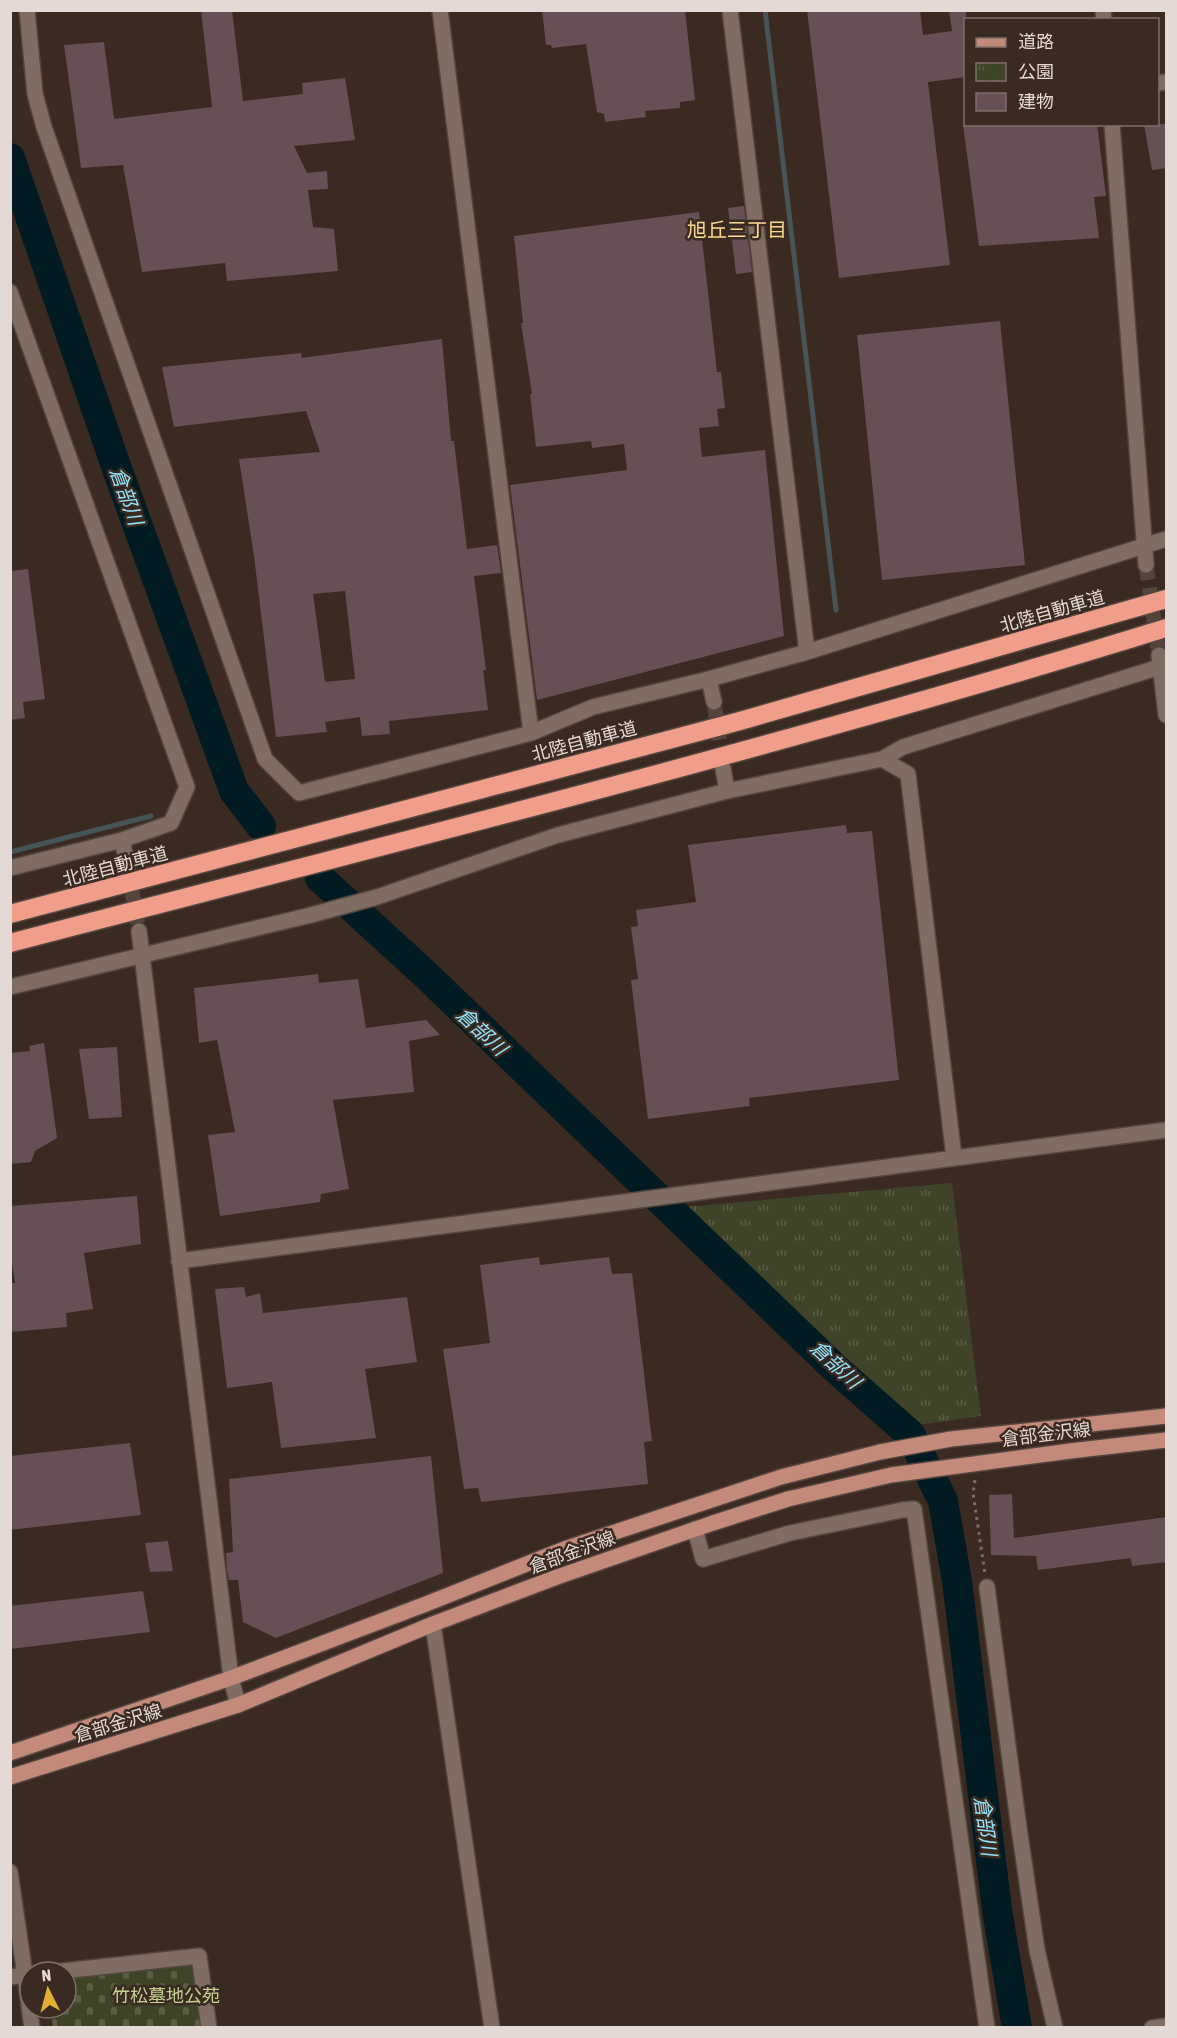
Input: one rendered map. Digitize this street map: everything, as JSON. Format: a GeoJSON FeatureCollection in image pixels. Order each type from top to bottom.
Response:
{"type":"FeatureCollection","features":[{"type":"Feature","properties":{"kind":"highway","name":"北陸自動車道"},"geometry":{"type":"LineString","coordinates":[[10,914],[740,721],[1167,599]]}},
{"type":"Feature","properties":{"kind":"highway"},"geometry":{"type":"LineString","coordinates":[[10,943],[746,749],[1167,628]]}},
{"type":"Feature","properties":{"kind":"main road","name":"倉部金沢線"},"geometry":{"type":"LineString","coordinates":[[10,1753],[231,1678],[567,1548],[781,1477],[880,1452],[951,1439],[1167,1416]]}},
{"type":"Feature","properties":{"kind":"main road","name":"倉部金沢線"},"geometry":{"type":"LineString","coordinates":[[10,1777],[238,1705],[433,1624],[557,1577],[788,1499],[891,1475],[978,1462],[1167,1440]]}},
{"type":"Feature","properties":{"kind":"street"},"geometry":{"type":"LineString","coordinates":[[27,10],[35,94],[44,127],[265,759],[300,793],[531,733],[593,707],[807,652],[1167,539]]}},
{"type":"Feature","properties":{"kind":"street"},"geometry":{"type":"LineString","coordinates":[[440,10],[531,733]]}},
{"type":"Feature","properties":{"kind":"street"},"geometry":{"type":"LineString","coordinates":[[730,10],[807,652]]}},
{"type":"Feature","properties":{"kind":"street"},"geometry":{"type":"LineString","coordinates":[[1112,126],[1146,565]]}},
{"type":"Feature","properties":{"kind":"street"},"geometry":{"type":"LineString","coordinates":[[10,292],[187,787],[171,823],[122,840],[10,868]]}},
{"type":"Feature","properties":{"kind":"street"},"geometry":{"type":"LineString","coordinates":[[10,987],[377,897],[558,835],[728,791],[882,759],[903,747],[1162,662],[1167,715]]}},
{"type":"Feature","properties":{"kind":"street"},"geometry":{"type":"LineString","coordinates":[[709,679],[714,702]]}},
{"type":"Feature","properties":{"kind":"street"},"geometry":{"type":"LineString","coordinates":[[882,759],[908,774],[954,1157]]}},
{"type":"Feature","properties":{"kind":"street"},"geometry":{"type":"LineString","coordinates":[[723,768],[728,791]]}},
{"type":"Feature","properties":{"kind":"street"},"geometry":{"type":"LineString","coordinates":[[122,840],[127,863]]}},
{"type":"Feature","properties":{"kind":"street"},"geometry":{"type":"LineString","coordinates":[[139,931],[231,1678],[238,1705]]}},
{"type":"Feature","properties":{"kind":"street"},"geometry":{"type":"LineString","coordinates":[[179,1261],[1167,1130]]}},
{"type":"Feature","properties":{"kind":"street"},"geometry":{"type":"LineString","coordinates":[[695,1529],[703,1559],[790,1533],[915,1509],[987,2028]]}},
{"type":"Feature","properties":{"kind":"street"},"geometry":{"type":"LineString","coordinates":[[987,1587],[1037,1950],[1056,2028]]}},
{"type":"Feature","properties":{"kind":"street"},"geometry":{"type":"LineString","coordinates":[[433,1624],[492,2028]]}},
{"type":"Feature","properties":{"kind":"street"},"geometry":{"type":"LineString","coordinates":[[10,1872],[20,1960]]}},
{"type":"Feature","properties":{"kind":"street"},"geometry":{"type":"LineString","coordinates":[[78,1969],[199,1956],[208,2028]]}},
{"type":"Feature","properties":{"kind":"street"},"geometry":{"type":"LineString","coordinates":[[1152,2028],[1167,2026]]}},
{"type":"Feature","properties":{"kind":"path"},"geometry":{"type":"LineString","coordinates":[[978,1462],[973,1493],[987,1587]]}},
{"type":"Feature","properties":{"kind":"green space"},"geometry":{"type":"Polygon","coordinates":[[[952,1183],[981,1416],[918,1425],[685,1207],[952,1183]]]}},
{"type":"Feature","properties":{"kind":"green space","name":"竹松墓地公苑"},"geometry":{"type":"Polygon","coordinates":[[[185,1961],[195,1965],[203,2027],[53,2027],[52,2020],[78,2020],[78,1973],[185,1961]]]}},
{"type":"Feature","properties":{"kind":"building"},"geometry":{"type":"Polygon","coordinates":[[[201,10],[232,10],[243,101],[303,94],[302,83],[345,78],[355,140],[294,146],[307,173],[327,171],[328,189],[308,190],[313,227],[334,229],[338,271],[227,281],[225,263],[142,272],[123,165],[81,168],[64,45],[104,42],[114,119],[212,107],[201,10]]]}},
{"type":"Feature","properties":{"kind":"building"},"geometry":{"type":"Polygon","coordinates":[[[542,10],[685,10],[695,100],[680,102],[680,108],[645,111],[646,117],[605,122],[604,114],[597,112],[586,44],[552,48],[551,45],[546,45],[542,10]]]}},
{"type":"Feature","properties":{"kind":"building"},"geometry":{"type":"Polygon","coordinates":[[[807,10],[920,10],[923,35],[952,31],[949,10],[966,10],[964,77],[928,82],[950,265],[839,278],[807,10]]]}},
{"type":"Feature","properties":{"kind":"building"},"geometry":{"type":"Polygon","coordinates":[[[963,124],[964,126],[1097,126],[1106,196],[1094,197],[1099,238],[979,246],[963,124]]]}},
{"type":"Feature","properties":{"kind":"building"},"geometry":{"type":"Polygon","coordinates":[[[1167,124],[1167,168],[1152,170],[1144,126],[1167,124]]]}},
{"type":"Feature","properties":{"kind":"building"},"geometry":{"type":"Polygon","coordinates":[[[744,206],[752,272],[736,274],[728,208],[744,206]]]}},
{"type":"Feature","properties":{"kind":"building"},"geometry":{"type":"Polygon","coordinates":[[[699,212],[717,372],[721,372],[725,408],[717,409],[719,426],[699,428],[702,457],[765,450],[784,636],[537,700],[510,485],[627,470],[624,444],[592,448],[591,441],[536,447],[530,394],[532,394],[521,323],[523,323],[514,236],[699,212]]]}},
{"type":"Feature","properties":{"kind":"building"},"geometry":{"type":"Polygon","coordinates":[[[1000,321],[1025,565],[882,580],[857,335],[1000,321]]]}},
{"type":"Feature","properties":{"kind":"building"},"geometry":{"type":"Polygon","coordinates":[[[442,339],[451,441],[454,441],[467,549],[497,545],[501,573],[474,576],[486,670],[483,670],[488,710],[389,721],[390,734],[362,736],[360,717],[325,722],[327,732],[276,737],[254,556],[239,459],[320,452],[306,411],[174,427],[162,367],[301,353],[302,358],[442,339]],[[345,591],[313,594],[325,682],[355,679],[345,591]]]}},
{"type":"Feature","properties":{"kind":"building"},"geometry":{"type":"Polygon","coordinates":[[[28,569],[45,699],[23,702],[25,718],[10,720],[10,571],[28,569]]]}},
{"type":"Feature","properties":{"kind":"building"},"geometry":{"type":"Polygon","coordinates":[[[846,825],[847,833],[872,831],[899,1080],[749,1098],[750,1106],[648,1119],[631,980],[638,979],[631,927],[638,926],[636,910],[696,902],[688,845],[846,825]]]}},
{"type":"Feature","properties":{"kind":"building"},"geometry":{"type":"Polygon","coordinates":[[[318,974],[319,983],[358,979],[366,1028],[426,1020],[440,1035],[409,1041],[414,1092],[333,1100],[349,1189],[321,1194],[320,1202],[220,1216],[208,1135],[235,1132],[217,1040],[199,1043],[194,988],[318,974]]]}},
{"type":"Feature","properties":{"kind":"building"},"geometry":{"type":"Polygon","coordinates":[[[44,1043],[57,1138],[35,1151],[31,1162],[10,1164],[10,1053],[30,1051],[29,1046],[44,1043]]]}},
{"type":"Feature","properties":{"kind":"building"},"geometry":{"type":"Polygon","coordinates":[[[117,1047],[122,1117],[89,1119],[79,1049],[117,1047]]]}},
{"type":"Feature","properties":{"kind":"building"},"geometry":{"type":"Polygon","coordinates":[[[137,1196],[141,1244],[84,1253],[93,1309],[66,1313],[67,1327],[10,1332],[10,1283],[15,1283],[10,1248],[10,1206],[137,1196]]]}},
{"type":"Feature","properties":{"kind":"building"},"geometry":{"type":"Polygon","coordinates":[[[539,1257],[540,1265],[609,1257],[612,1274],[632,1273],[652,1441],[644,1442],[648,1484],[481,1502],[478,1488],[464,1489],[443,1349],[490,1343],[480,1265],[539,1257]]]}},
{"type":"Feature","properties":{"kind":"building"},"geometry":{"type":"Polygon","coordinates":[[[244,1287],[246,1297],[260,1293],[263,1313],[407,1297],[417,1362],[365,1369],[376,1438],[281,1448],[272,1382],[227,1388],[215,1289],[244,1287]]]}},
{"type":"Feature","properties":{"kind":"building"},"geometry":{"type":"Polygon","coordinates":[[[130,1443],[141,1515],[10,1530],[10,1456],[130,1443]]]}},
{"type":"Feature","properties":{"kind":"building"},"geometry":{"type":"Polygon","coordinates":[[[431,1456],[443,1573],[276,1638],[243,1622],[238,1580],[229,1580],[227,1569],[226,1553],[233,1552],[229,1479],[431,1456]]]}},
{"type":"Feature","properties":{"kind":"building"},"geometry":{"type":"Polygon","coordinates":[[[1012,1494],[1014,1538],[1167,1517],[1167,1562],[1132,1566],[1131,1558],[1038,1570],[1036,1556],[991,1555],[989,1495],[1012,1494]]]}},
{"type":"Feature","properties":{"kind":"building"},"geometry":{"type":"Polygon","coordinates":[[[168,1541],[173,1571],[150,1572],[145,1543],[168,1541]]]}},
{"type":"Feature","properties":{"kind":"building"},"geometry":{"type":"Polygon","coordinates":[[[143,1591],[150,1632],[10,1649],[10,1606],[143,1591]]]}},
{"type":"Feature","properties":{"kind":"waterway"},"geometry":{"type":"LineString","coordinates":[[765,10],[836,610]]}},
{"type":"Feature","properties":{"kind":"waterway","name":"倉部川"},"geometry":{"type":"LineString","coordinates":[[10,158],[116,466],[234,791],[261,826]]}},
{"type":"Feature","properties":{"kind":"waterway"},"geometry":{"type":"LineString","coordinates":[[10,852],[151,816]]}},
{"type":"Feature","properties":{"kind":"waterway","name":"倉部川"},"geometry":{"type":"LineString","coordinates":[[320,878],[425,974],[836,1369],[910,1434],[943,1501],[957,1581],[997,1910],[1017,2028]]}},
{"type":"Feature","properties":{"kind":"tunnel"},"geometry":{"type":"LineString","coordinates":[[1146,565],[1159,655]]}},
{"type":"Feature","properties":{"kind":"tunnel"},"geometry":{"type":"LineString","coordinates":[[714,702],[723,768]]}},
{"type":"Feature","properties":{"kind":"tunnel"},"geometry":{"type":"LineString","coordinates":[[127,863],[139,931]]}},
{"type":"Feature","properties":{"kind":"district","name":"旭丘三丁目"},"geometry":{"type":"Point","coordinates":[737,229]}}]}
